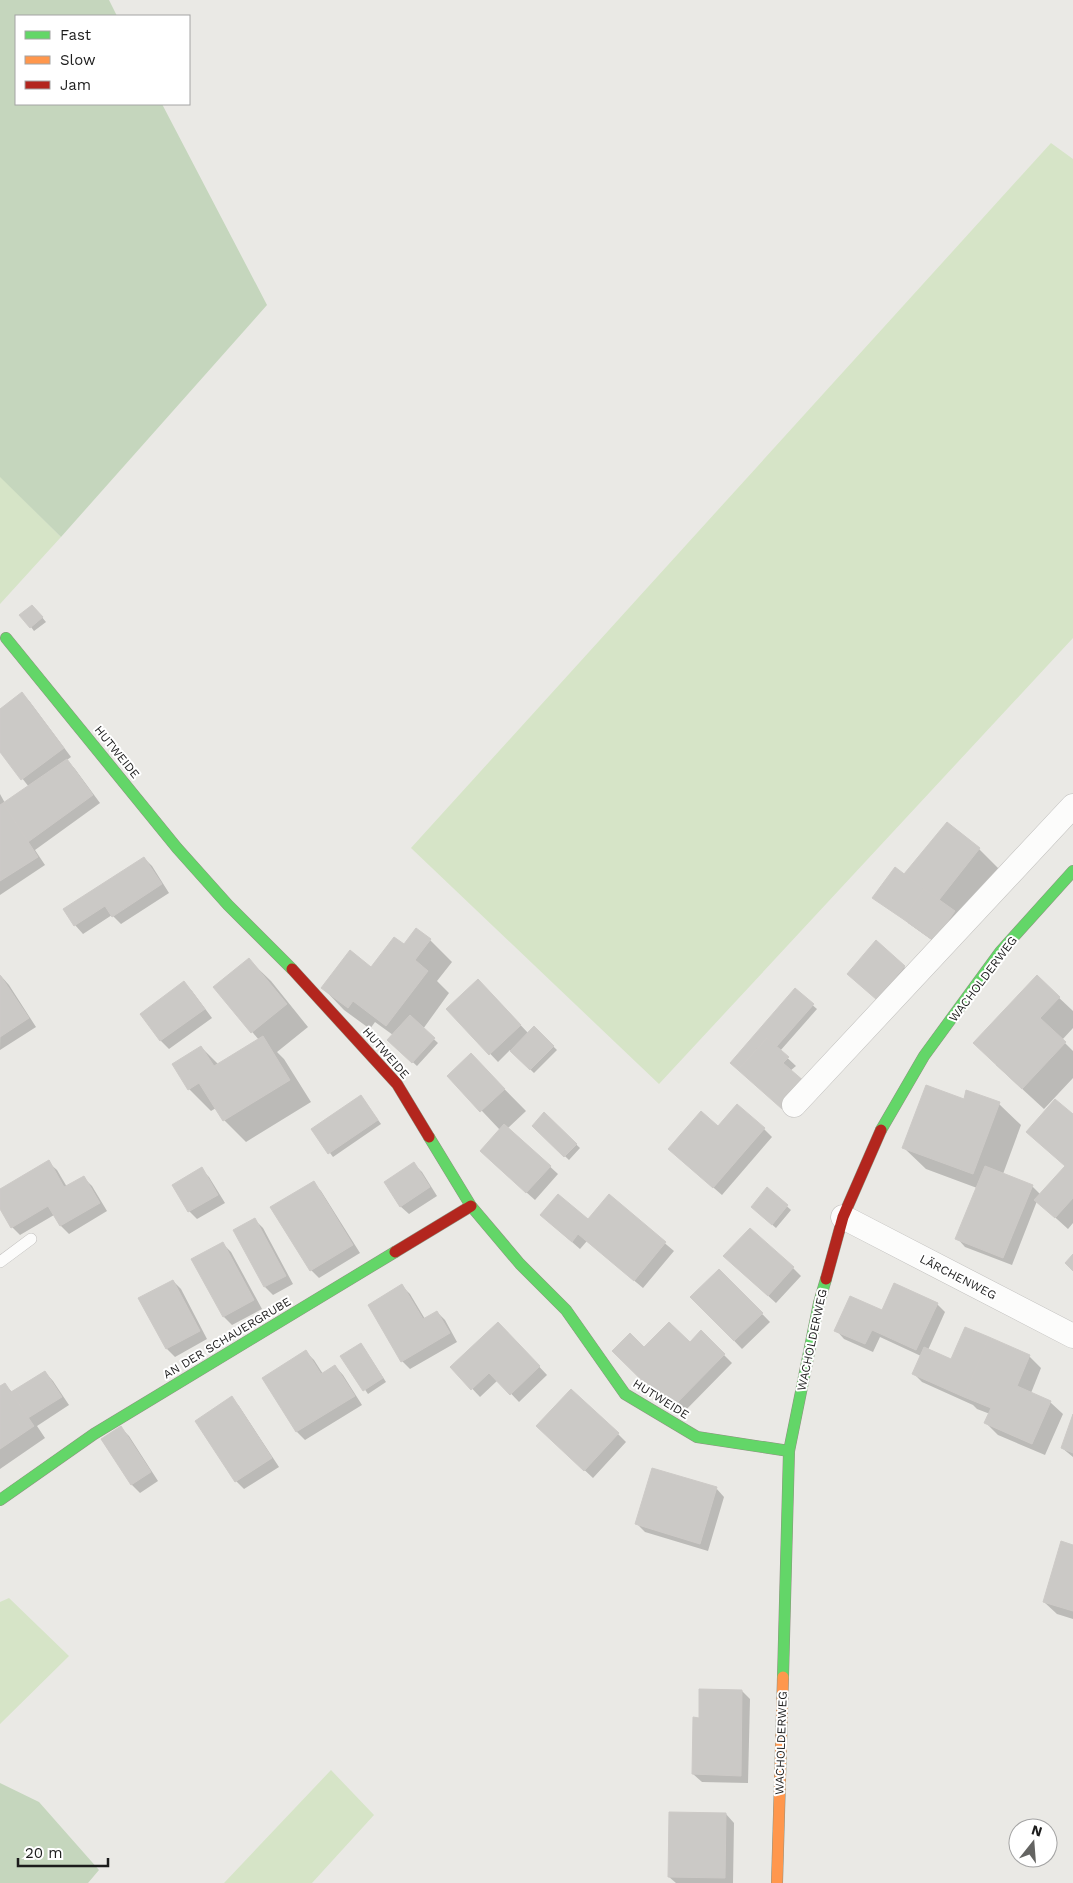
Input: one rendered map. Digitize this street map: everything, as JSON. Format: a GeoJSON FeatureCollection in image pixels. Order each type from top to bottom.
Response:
{"type":"FeatureCollection","features":[{"type":"Feature","properties":{"kind":"street","name":"HUTWEIDE"},"geometry":{"type":"LineString","coordinates":[[6,638],[177,848],[228,905],[292,968],[397,1084],[472,1206],[520,1264],[566,1310],[625,1394],[697,1437],[789,1451]]}},
{"type":"Feature","properties":{"kind":"street"},"geometry":{"type":"LineString","coordinates":[[794,1105],[1073,806]]}},
{"type":"Feature","properties":{"kind":"street","name":"WACHOLDERWEG"},"geometry":{"type":"LineString","coordinates":[[777,1883],[789,1451],[819,1303],[843,1217],[884,1124],[924,1056],[1000,952],[1073,872]]}},
{"type":"Feature","properties":{"kind":"street","name":"AN DER SCHAUERGRUBE"},"geometry":{"type":"LineString","coordinates":[[0,1500],[94,1434],[472,1206]]}},
{"type":"Feature","properties":{"kind":"street","name":"LÄRCHENWEG"},"geometry":{"type":"LineString","coordinates":[[843,1217],[1073,1336]]}},
{"type":"Feature","properties":{"kind":"lane"},"geometry":{"type":"LineString","coordinates":[[0,1262],[31,1239]]}},
{"type":"Feature","properties":{"kind":"green space"},"geometry":{"type":"Polygon","coordinates":[[[0,0],[109,0],[116,15],[15,15],[15,105],[163,105],[267,305],[61,537],[0,477],[0,0]]]}},
{"type":"Feature","properties":{"kind":"green space"},"geometry":{"type":"Polygon","coordinates":[[[1051,143],[1073,159],[1073,638],[659,1084],[411,848],[1051,143]]]}},
{"type":"Feature","properties":{"kind":"green space"},"geometry":{"type":"Polygon","coordinates":[[[0,476],[61,537],[0,604],[0,476]]]}},
{"type":"Feature","properties":{"kind":"green space"},"geometry":{"type":"Polygon","coordinates":[[[9,1598],[69,1656],[0,1724],[0,1602],[9,1598]]]}},
{"type":"Feature","properties":{"kind":"green space"},"geometry":{"type":"Polygon","coordinates":[[[331,1770],[374,1815],[312,1883],[224,1883],[331,1770]]]}},
{"type":"Feature","properties":{"kind":"green space"},"geometry":{"type":"Polygon","coordinates":[[[0,1783],[39,1802],[99,1870],[88,1883],[0,1883],[0,1783]]]}},
{"type":"Feature","properties":{"kind":"building"},"geometry":{"type":"Polygon","coordinates":[[[32,605],[43,617],[30,628],[19,615],[32,605]]]}},
{"type":"Feature","properties":{"kind":"building"},"geometry":{"type":"Polygon","coordinates":[[[22,692],[64,748],[21,780],[0,752],[0,709],[22,692]]]}},
{"type":"Feature","properties":{"kind":"building"},"geometry":{"type":"Polygon","coordinates":[[[67,759],[93,795],[28,842],[3,803],[67,759]]]}},
{"type":"Feature","properties":{"kind":"building"},"geometry":{"type":"Polygon","coordinates":[[[3,803],[38,857],[0,881],[0,805],[3,803]]]}},
{"type":"Feature","properties":{"kind":"building"},"geometry":{"type":"Polygon","coordinates":[[[947,822],[980,848],[939,900],[904,874],[947,822]]]}},
{"type":"Feature","properties":{"kind":"building"},"geometry":{"type":"Polygon","coordinates":[[[144,857],[162,884],[112,917],[105,906],[74,926],[63,909],[144,857]]]}},
{"type":"Feature","properties":{"kind":"building"},"geometry":{"type":"Polygon","coordinates":[[[895,867],[924,889],[903,919],[872,898],[895,867]]]}},
{"type":"Feature","properties":{"kind":"building"},"geometry":{"type":"Polygon","coordinates":[[[924,889],[955,911],[934,941],[903,919],[924,889]]]}},
{"type":"Feature","properties":{"kind":"building"},"geometry":{"type":"Polygon","coordinates":[[[416,928],[431,939],[415,960],[428,971],[386,1026],[353,1001],[348,1008],[321,988],[350,950],[371,967],[394,937],[404,944],[416,928]]]}},
{"type":"Feature","properties":{"kind":"building"},"geometry":{"type":"Polygon","coordinates":[[[876,940],[905,966],[877,1000],[847,974],[876,940]]]}},
{"type":"Feature","properties":{"kind":"building"},"geometry":{"type":"Polygon","coordinates":[[[249,958],[287,1004],[251,1033],[213,987],[249,958]]]}},
{"type":"Feature","properties":{"kind":"building"},"geometry":{"type":"Polygon","coordinates":[[[0,975],[29,1018],[0,1037],[0,975]]]}},
{"type":"Feature","properties":{"kind":"building"},"geometry":{"type":"Polygon","coordinates":[[[1037,975],[1060,997],[1040,1018],[1066,1042],[1022,1089],[973,1043],[1037,975]]]}},
{"type":"Feature","properties":{"kind":"building"},"geometry":{"type":"Polygon","coordinates":[[[478,979],[521,1025],[489,1055],[446,1009],[478,979]]]}},
{"type":"Feature","properties":{"kind":"building"},"geometry":{"type":"Polygon","coordinates":[[[184,981],[205,1009],[160,1041],[140,1014],[184,981]]]}},
{"type":"Feature","properties":{"kind":"building"},"geometry":{"type":"Polygon","coordinates":[[[795,988],[814,1004],[777,1046],[767,1038],[738,1070],[730,1063],[795,988]]]}},
{"type":"Feature","properties":{"kind":"building"},"geometry":{"type":"Polygon","coordinates":[[[410,1015],[435,1038],[412,1063],[387,1040],[410,1015]]]}},
{"type":"Feature","properties":{"kind":"building"},"geometry":{"type":"Polygon","coordinates":[[[534,1026],[554,1046],[530,1070],[510,1051],[534,1026]]]}},
{"type":"Feature","properties":{"kind":"building"},"geometry":{"type":"Polygon","coordinates":[[[263,1036],[290,1080],[223,1121],[199,1083],[188,1090],[172,1064],[201,1046],[214,1066],[263,1036]]]}},
{"type":"Feature","properties":{"kind":"building"},"geometry":{"type":"Polygon","coordinates":[[[767,1038],[789,1057],[783,1063],[805,1082],[782,1109],[738,1070],[767,1038]]]}},
{"type":"Feature","properties":{"kind":"building"},"geometry":{"type":"Polygon","coordinates":[[[471,1053],[505,1089],[480,1112],[447,1076],[471,1053]]]}},
{"type":"Feature","properties":{"kind":"building"},"geometry":{"type":"Polygon","coordinates":[[[926,1085],[964,1099],[966,1090],[1000,1102],[973,1174],[902,1148],[926,1085]]]}},
{"type":"Feature","properties":{"kind":"building"},"geometry":{"type":"Polygon","coordinates":[[[361,1095],[378,1120],[328,1154],[311,1129],[361,1095]]]}},
{"type":"Feature","properties":{"kind":"building"},"geometry":{"type":"Polygon","coordinates":[[[1055,1099],[1073,1114],[1073,1198],[1055,1218],[1034,1200],[1065,1166],[1026,1132],[1055,1099]]]}},
{"type":"Feature","properties":{"kind":"building"},"geometry":{"type":"Polygon","coordinates":[[[737,1104],[765,1128],[713,1188],[668,1149],[701,1111],[718,1126],[737,1104]]]}},
{"type":"Feature","properties":{"kind":"building"},"geometry":{"type":"Polygon","coordinates":[[[544,1112],[577,1144],[564,1157],[532,1126],[544,1112]]]}},
{"type":"Feature","properties":{"kind":"building"},"geometry":{"type":"Polygon","coordinates":[[[504,1124],[551,1166],[526,1193],[480,1151],[504,1124]]]}},
{"type":"Feature","properties":{"kind":"building"},"geometry":{"type":"Polygon","coordinates":[[[49,1160],[64,1187],[84,1176],[100,1203],[60,1226],[48,1206],[11,1228],[0,1209],[0,1189],[49,1160]]]}},
{"type":"Feature","properties":{"kind":"building"},"geometry":{"type":"Polygon","coordinates":[[[414,1162],[430,1187],[400,1207],[384,1182],[414,1162]]]}},
{"type":"Feature","properties":{"kind":"building"},"geometry":{"type":"Polygon","coordinates":[[[985,1166],[1033,1185],[1003,1258],[955,1239],[985,1166]]]}},
{"type":"Feature","properties":{"kind":"building"},"geometry":{"type":"Polygon","coordinates":[[[202,1167],[218,1195],[188,1212],[172,1185],[202,1167]]]}},
{"type":"Feature","properties":{"kind":"building"},"geometry":{"type":"Polygon","coordinates":[[[314,1181],[353,1245],[310,1271],[270,1207],[314,1181]]]}},
{"type":"Feature","properties":{"kind":"building"},"geometry":{"type":"Polygon","coordinates":[[[767,1187],[788,1205],[772,1225],[751,1207],[767,1187]]]}},
{"type":"Feature","properties":{"kind":"building"},"geometry":{"type":"Polygon","coordinates":[[[558,1194],[588,1219],[609,1194],[666,1242],[634,1281],[578,1234],[572,1242],[540,1215],[558,1194]]]}},
{"type":"Feature","properties":{"kind":"building"},"geometry":{"type":"Polygon","coordinates":[[[255,1218],[286,1276],[264,1287],[233,1230],[255,1218]]]}},
{"type":"Feature","properties":{"kind":"building"},"geometry":{"type":"Polygon","coordinates":[[[750,1228],[794,1267],[768,1296],[723,1256],[750,1228]]]}},
{"type":"Feature","properties":{"kind":"building"},"geometry":{"type":"Polygon","coordinates":[[[223,1242],[254,1300],[223,1317],[191,1259],[223,1242]]]}},
{"type":"Feature","properties":{"kind":"building"},"geometry":{"type":"Polygon","coordinates":[[[1073,1254],[1073,1271],[1065,1263],[1073,1254]]]}},
{"type":"Feature","properties":{"kind":"building"},"geometry":{"type":"Polygon","coordinates":[[[719,1269],[763,1313],[734,1341],[690,1297],[719,1269]]]}},
{"type":"Feature","properties":{"kind":"building"},"geometry":{"type":"Polygon","coordinates":[[[173,1280],[200,1331],[166,1349],[138,1298],[173,1280]]]}},
{"type":"Feature","properties":{"kind":"building"},"geometry":{"type":"Polygon","coordinates":[[[894,1283],[938,1303],[916,1350],[872,1330],[865,1344],[834,1331],[850,1296],[882,1310],[894,1283]]]}},
{"type":"Feature","properties":{"kind":"building"},"geometry":{"type":"Polygon","coordinates":[[[402,1284],[423,1319],[437,1311],[450,1333],[401,1362],[368,1305],[402,1284]]]}},
{"type":"Feature","properties":{"kind":"building"},"geometry":{"type":"Polygon","coordinates":[[[498,1322],[540,1366],[510,1395],[489,1373],[471,1390],[450,1367],[498,1322]]]}},
{"type":"Feature","properties":{"kind":"building"},"geometry":{"type":"Polygon","coordinates":[[[669,1322],[690,1342],[701,1330],[725,1354],[671,1409],[612,1351],[630,1333],[644,1347],[669,1322]]]}},
{"type":"Feature","properties":{"kind":"building"},"geometry":{"type":"Polygon","coordinates":[[[965,1327],[989,1337],[964,1397],[912,1374],[924,1347],[951,1359],[965,1327]]]}},
{"type":"Feature","properties":{"kind":"building"},"geometry":{"type":"Polygon","coordinates":[[[989,1337],[1030,1355],[1017,1386],[1051,1401],[1032,1444],[984,1423],[991,1408],[964,1397],[989,1337]]]}},
{"type":"Feature","properties":{"kind":"building"},"geometry":{"type":"Polygon","coordinates":[[[361,1343],[383,1378],[363,1391],[340,1356],[361,1343]]]}},
{"type":"Feature","properties":{"kind":"building"},"geometry":{"type":"Polygon","coordinates":[[[306,1350],[321,1374],[335,1365],[355,1396],[296,1432],[262,1378],[306,1350]]]}},
{"type":"Feature","properties":{"kind":"building"},"geometry":{"type":"Polygon","coordinates":[[[45,1371],[62,1397],[28,1418],[11,1392],[45,1371]]]}},
{"type":"Feature","properties":{"kind":"building"},"geometry":{"type":"Polygon","coordinates":[[[5,1383],[34,1426],[0,1449],[0,1386],[5,1383]]]}},
{"type":"Feature","properties":{"kind":"building"},"geometry":{"type":"Polygon","coordinates":[[[571,1389],[619,1433],[584,1471],[536,1426],[571,1389]]]}},
{"type":"Feature","properties":{"kind":"building"},"geometry":{"type":"Polygon","coordinates":[[[232,1396],[272,1458],[235,1482],[195,1421],[232,1396]]]}},
{"type":"Feature","properties":{"kind":"building"},"geometry":{"type":"Polygon","coordinates":[[[1073,1414],[1073,1453],[1061,1448],[1073,1414]]]}},
{"type":"Feature","properties":{"kind":"building"},"geometry":{"type":"Polygon","coordinates":[[[121,1426],[151,1472],[131,1485],[101,1439],[121,1426]]]}},
{"type":"Feature","properties":{"kind":"building"},"geometry":{"type":"Polygon","coordinates":[[[652,1468],[717,1487],[700,1544],[635,1524],[652,1468]]]}},
{"type":"Feature","properties":{"kind":"building"},"geometry":{"type":"Polygon","coordinates":[[[1061,1541],[1073,1545],[1073,1611],[1043,1602],[1061,1541]]]}},
{"type":"Feature","properties":{"kind":"building"},"geometry":{"type":"Polygon","coordinates":[[[699,1689],[742,1690],[741,1776],[692,1774],[693,1717],[699,1718],[699,1689]]]}},
{"type":"Feature","properties":{"kind":"building"},"geometry":{"type":"Polygon","coordinates":[[[669,1812],[726,1813],[725,1878],[668,1877],[669,1812]]]}},
{"type":"Feature","properties":{"kind":"traffic: fast"},"geometry":{"type":"LineString","coordinates":[[6,638],[177,848],[228,905],[292,969]]}},
{"type":"Feature","properties":{"kind":"traffic: fast"},"geometry":{"type":"LineString","coordinates":[[881,1130],[924,1056],[1000,952],[1073,871]]}},
{"type":"Feature","properties":{"kind":"traffic: fast"},"geometry":{"type":"LineString","coordinates":[[429,1137],[471,1206],[520,1264],[566,1310],[625,1394],[697,1437],[789,1451]]}},
{"type":"Feature","properties":{"kind":"traffic: fast"},"geometry":{"type":"LineString","coordinates":[[0,1500],[94,1434],[395,1252]]}},
{"type":"Feature","properties":{"kind":"traffic: fast"},"geometry":{"type":"LineString","coordinates":[[783,1677],[789,1451],[819,1303],[826,1279]]}},
{"type":"Feature","properties":{"kind":"traffic: slow"},"geometry":{"type":"LineString","coordinates":[[777,1883],[783,1677]]}},
{"type":"Feature","properties":{"kind":"traffic: jam"},"geometry":{"type":"LineString","coordinates":[[292,969],[397,1084],[429,1137]]}},
{"type":"Feature","properties":{"kind":"traffic: jam"},"geometry":{"type":"LineString","coordinates":[[826,1279],[843,1217],[881,1130]]}},
{"type":"Feature","properties":{"kind":"traffic: jam"},"geometry":{"type":"LineString","coordinates":[[395,1252],[471,1206]]}}]}
